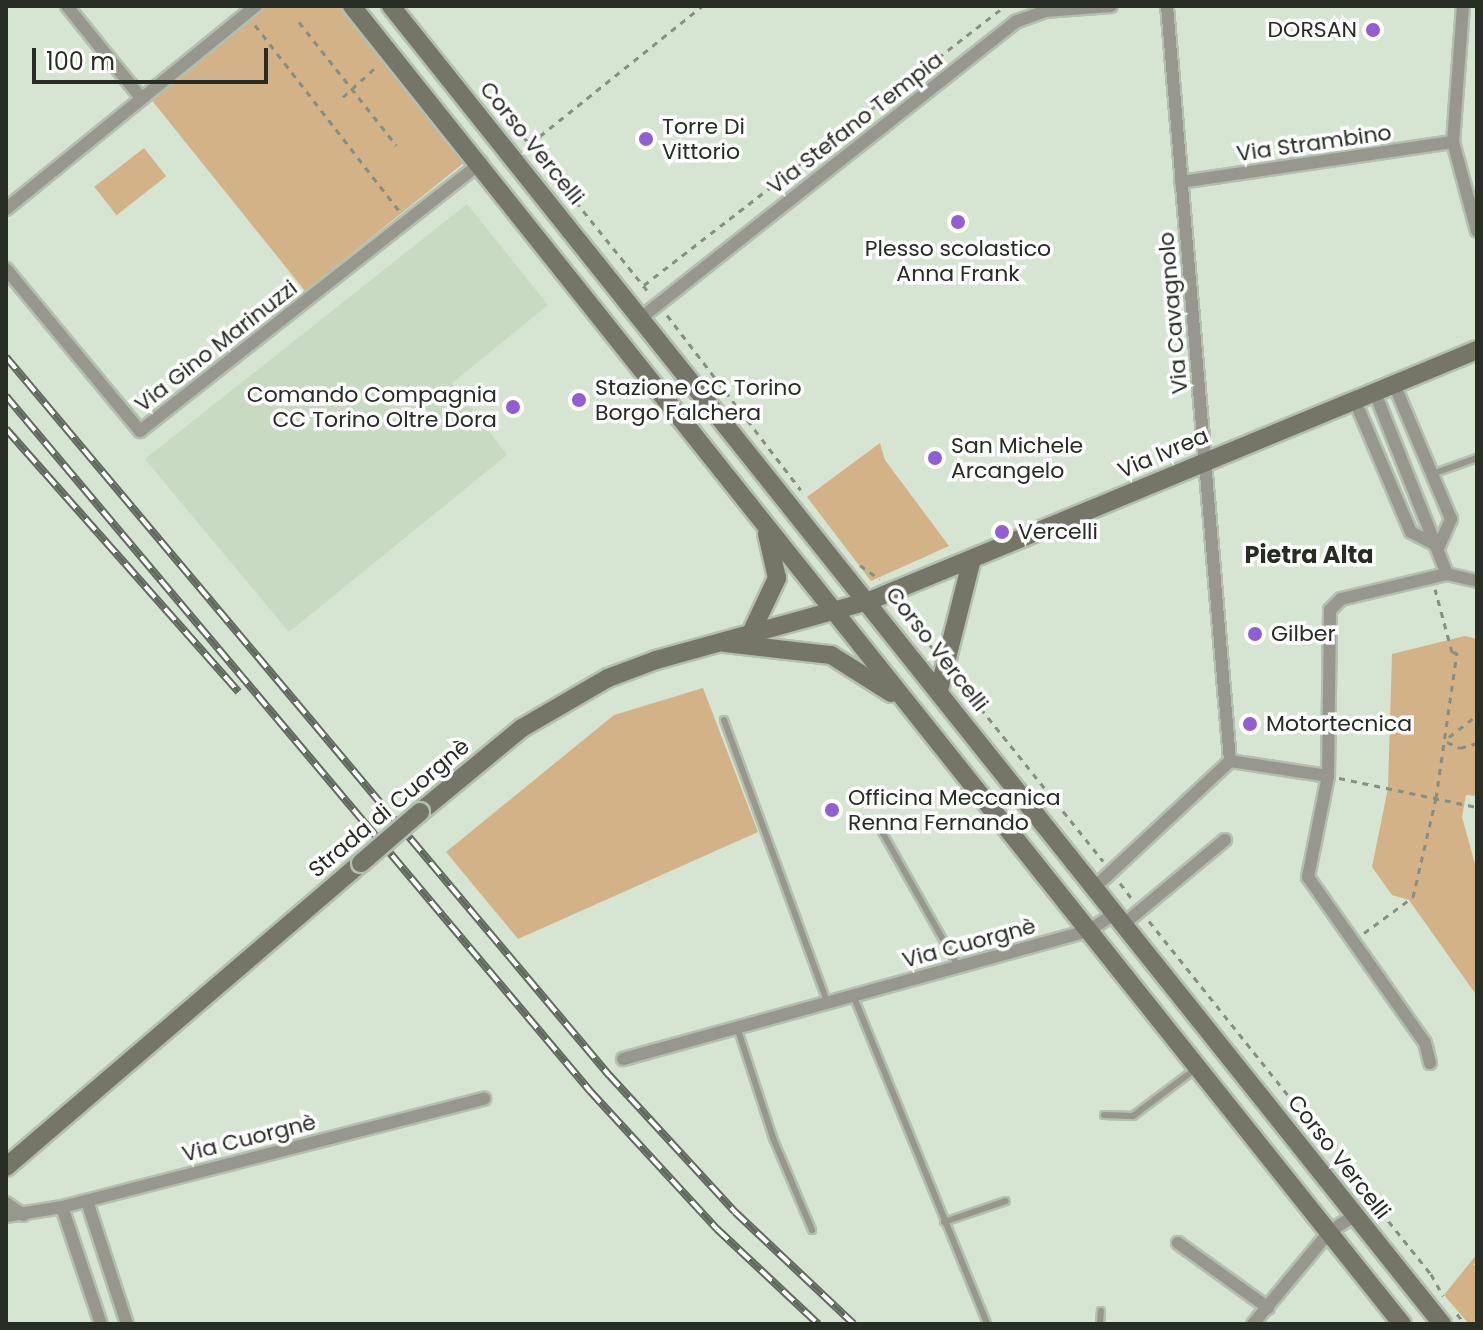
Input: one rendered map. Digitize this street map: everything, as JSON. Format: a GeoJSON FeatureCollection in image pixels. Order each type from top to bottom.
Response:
{"type":"FeatureCollection","features":[{"type":"Feature","properties":{"kind":"main road"},"geometry":{"type":"LineString","coordinates":[[352,6],[481,163],[1402,1324]]}},
{"type":"Feature","properties":{"kind":"main road","name":"Corso Vercelli"},"geometry":{"type":"LineString","coordinates":[[391,6],[869,601],[1442,1324]]}},
{"type":"Feature","properties":{"kind":"main road","name":"Via Ivrea"},"geometry":{"type":"LineString","coordinates":[[869,601],[1477,350]]}},
{"type":"Feature","properties":{"kind":"main road"},"geometry":{"type":"LineString","coordinates":[[751,633],[777,578],[774,553],[760,517]]}},
{"type":"Feature","properties":{"kind":"main road"},"geometry":{"type":"LineString","coordinates":[[939,690],[972,559]]}},
{"type":"Feature","properties":{"kind":"main road","name":"Strada di Cuorgnè"},"geometry":{"type":"LineString","coordinates":[[6,1167],[420,812],[551,708],[619,673],[869,601]]}},
{"type":"Feature","properties":{"kind":"main road"},"geometry":{"type":"LineString","coordinates":[[718,643],[831,655],[915,711]]}},
{"type":"Feature","properties":{"kind":"street"},"geometry":{"type":"LineString","coordinates":[[67,6],[142,99]]}},
{"type":"Feature","properties":{"kind":"street","name":"Via Stefano Tempia"},"geometry":{"type":"LineString","coordinates":[[642,317],[1015,22],[1045,11],[1111,6]]}},
{"type":"Feature","properties":{"kind":"street","name":"Via Cavagnolo"},"geometry":{"type":"LineString","coordinates":[[1167,6],[1230,761]]}},
{"type":"Feature","properties":{"kind":"street"},"geometry":{"type":"LineString","coordinates":[[1463,6],[1453,142],[1477,231]]}},
{"type":"Feature","properties":{"kind":"street"},"geometry":{"type":"LineString","coordinates":[[6,209],[252,10]]}},
{"type":"Feature","properties":{"kind":"street","name":"Via Strambino"},"geometry":{"type":"LineString","coordinates":[[1181,182],[1453,142]]}},
{"type":"Feature","properties":{"kind":"street","name":"Via Gino Marinuzzi"},"geometry":{"type":"LineString","coordinates":[[6,269],[140,431],[481,163]]}},
{"type":"Feature","properties":{"kind":"street"},"geometry":{"type":"LineString","coordinates":[[1473,212],[1477,196]]}},
{"type":"Feature","properties":{"kind":"street"},"geometry":{"type":"LineString","coordinates":[[1394,384],[1451,519],[1439,546]]}},
{"type":"Feature","properties":{"kind":"street"},"geometry":{"type":"LineString","coordinates":[[1375,393],[1439,546],[1447,574]]}},
{"type":"Feature","properties":{"kind":"street"},"geometry":{"type":"LineString","coordinates":[[1355,401],[1411,532],[1439,546]]}},
{"type":"Feature","properties":{"kind":"street"},"geometry":{"type":"LineString","coordinates":[[1430,1063],[1425,1043],[1308,877],[1328,776],[1330,610],[1341,599],[1447,574],[1477,581]]}},
{"type":"Feature","properties":{"kind":"street"},"geometry":{"type":"LineString","coordinates":[[1095,887],[1113,874],[1230,761],[1328,776]]}},
{"type":"Feature","properties":{"kind":"street","name":"Via Cuorgnè"},"geometry":{"type":"LineString","coordinates":[[623,1059],[1088,931],[1141,910],[1225,840]]}},
{"type":"Feature","properties":{"kind":"street","name":"Via Cuorgnè"},"geometry":{"type":"LineString","coordinates":[[6,1216],[87,1201],[484,1099]]}},
{"type":"Feature","properties":{"kind":"street"},"geometry":{"type":"LineString","coordinates":[[87,1201],[127,1324]]}},
{"type":"Feature","properties":{"kind":"street"},"geometry":{"type":"LineString","coordinates":[[6,1203],[23,1215]]}},
{"type":"Feature","properties":{"kind":"street"},"geometry":{"type":"LineString","coordinates":[[62,1207],[101,1324]]}},
{"type":"Feature","properties":{"kind":"street"},"geometry":{"type":"LineString","coordinates":[[1253,1324],[1329,1232],[1355,1215]]}},
{"type":"Feature","properties":{"kind":"street"},"geometry":{"type":"LineString","coordinates":[[1178,1243],[1268,1308]]}},
{"type":"Feature","properties":{"kind":"lane"},"geometry":{"type":"LineString","coordinates":[[1432,474],[1477,458]]}},
{"type":"Feature","properties":{"kind":"lane"},"geometry":{"type":"LineString","coordinates":[[724,720],[827,1002]]}},
{"type":"Feature","properties":{"kind":"lane"},"geometry":{"type":"LineString","coordinates":[[881,830],[958,966]]}},
{"type":"Feature","properties":{"kind":"lane"},"geometry":{"type":"LineString","coordinates":[[853,995],[987,1324]]}},
{"type":"Feature","properties":{"kind":"lane"},"geometry":{"type":"LineString","coordinates":[[737,1027],[773,1138],[812,1230]]}},
{"type":"Feature","properties":{"kind":"lane"},"geometry":{"type":"LineString","coordinates":[[1104,1115],[1142,1112],[1197,1067]]}},
{"type":"Feature","properties":{"kind":"lane"},"geometry":{"type":"LineString","coordinates":[[944,1222],[1006,1201]]}},
{"type":"Feature","properties":{"kind":"lane"},"geometry":{"type":"LineString","coordinates":[[1100,1324],[1101,1311]]}},
{"type":"Feature","properties":{"kind":"path"},"geometry":{"type":"LineString","coordinates":[[532,147],[540,136],[702,6]]}},
{"type":"Feature","properties":{"kind":"path"},"geometry":{"type":"LineString","coordinates":[[643,285],[1005,6]]}},
{"type":"Feature","properties":{"kind":"path"},"geometry":{"type":"LineString","coordinates":[[252,10],[407,222]]}},
{"type":"Feature","properties":{"kind":"path"},"geometry":{"type":"LineString","coordinates":[[299,22],[396,145]]}},
{"type":"Feature","properties":{"kind":"path"},"geometry":{"type":"LineString","coordinates":[[343,97],[349,88],[391,54]]}},
{"type":"Feature","properties":{"kind":"path"},"geometry":{"type":"LineString","coordinates":[[502,118],[532,147],[643,285],[804,495]]}},
{"type":"Feature","properties":{"kind":"path"},"geometry":{"type":"LineString","coordinates":[[851,557],[878,578]]}},
{"type":"Feature","properties":{"kind":"path"},"geometry":{"type":"LineString","coordinates":[[1352,942],[1413,897],[1436,798],[1447,740],[1457,653],[1452,652],[1432,578]]}},
{"type":"Feature","properties":{"kind":"path"},"geometry":{"type":"LineString","coordinates":[[901,607],[1431,1274],[1445,1299]]}},
{"type":"Feature","properties":{"kind":"path"},"geometry":{"type":"LineString","coordinates":[[1447,740],[1477,715]]}},
{"type":"Feature","properties":{"kind":"path"},"geometry":{"type":"LineString","coordinates":[[1447,740],[1460,748],[1477,743]]}},
{"type":"Feature","properties":{"kind":"path"},"geometry":{"type":"LineString","coordinates":[[1328,776],[1477,807]]}},
{"type":"Feature","properties":{"kind":"shaded area"},"geometry":{"type":"Polygon","coordinates":[[[265,6],[342,6],[466,161],[305,291],[150,98],[265,6]]]}},
{"type":"Feature","properties":{"kind":"shaded area"},"geometry":{"type":"Polygon","coordinates":[[[144,148],[166,176],[117,215],[94,187],[144,148]]]}},
{"type":"Feature","properties":{"kind":"shaded area"},"geometry":{"type":"Polygon","coordinates":[[[467,204],[548,305],[452,383],[507,455],[289,632],[145,459],[467,204]]]}},
{"type":"Feature","properties":{"kind":"shaded area"},"geometry":{"type":"Polygon","coordinates":[[[880,443],[885,460],[949,546],[871,581],[807,497],[880,443]]]}},
{"type":"Feature","properties":{"kind":"shaded area"},"geometry":{"type":"Polygon","coordinates":[[[1465,636],[1477,639],[1477,796],[1466,795],[1462,817],[1477,871],[1477,996],[1409,900],[1392,895],[1372,867],[1388,788],[1392,654],[1465,636]]]}},
{"type":"Feature","properties":{"kind":"shaded area"},"geometry":{"type":"Polygon","coordinates":[[[703,688],[758,832],[518,939],[446,852],[614,715],[703,688]]]}},
{"type":"Feature","properties":{"kind":"shaded area"},"geometry":{"type":"Polygon","coordinates":[[[1477,1254],[1477,1264],[1473,1264],[1477,1268],[1477,1324],[1469,1324],[1444,1295],[1477,1254]]]}},
{"type":"Feature","properties":{"kind":"railway"},"geometry":{"type":"LineString","coordinates":[[6,357],[609,1075],[735,1212],[854,1324]]}},
{"type":"Feature","properties":{"kind":"railway"},"geometry":{"type":"LineString","coordinates":[[6,396],[590,1091],[717,1229],[818,1324]]}},
{"type":"Feature","properties":{"kind":"railway"},"geometry":{"type":"LineString","coordinates":[[6,429],[239,692]]}},
{"type":"Feature","properties":{"kind":"place","name":"DORSAN"},"geometry":{"type":"Point","coordinates":[1373,30]}},
{"type":"Feature","properties":{"kind":"place","name":"Torre Di Vittorio"},"geometry":{"type":"Point","coordinates":[646,139]}},
{"type":"Feature","properties":{"kind":"place","name":"Plesso scolastico Anna Frank"},"geometry":{"type":"Point","coordinates":[958,222]}},
{"type":"Feature","properties":{"kind":"place","name":"Stazione CC Torino Borgo Falchera"},"geometry":{"type":"Point","coordinates":[579,400]}},
{"type":"Feature","properties":{"kind":"place","name":"Comando Compagnia CC Torino Oltre Dora"},"geometry":{"type":"Point","coordinates":[513,407]}},
{"type":"Feature","properties":{"kind":"place","name":"San Michele Arcangelo"},"geometry":{"type":"Point","coordinates":[935,458]}},
{"type":"Feature","properties":{"kind":"place","name":"Vercelli"},"geometry":{"type":"Point","coordinates":[1002,532]}},
{"type":"Feature","properties":{"kind":"place","name":"Gilber"},"geometry":{"type":"Point","coordinates":[1255,634]}},
{"type":"Feature","properties":{"kind":"place","name":"Motortecnica"},"geometry":{"type":"Point","coordinates":[1250,724]}},
{"type":"Feature","properties":{"kind":"place","name":"Officina Meccanica Renna Fernando"},"geometry":{"type":"Point","coordinates":[832,810]}},
{"type":"Feature","properties":{"kind":"district","name":"Pietra Alta"},"geometry":{"type":"Point","coordinates":[1309,555]}}]}
